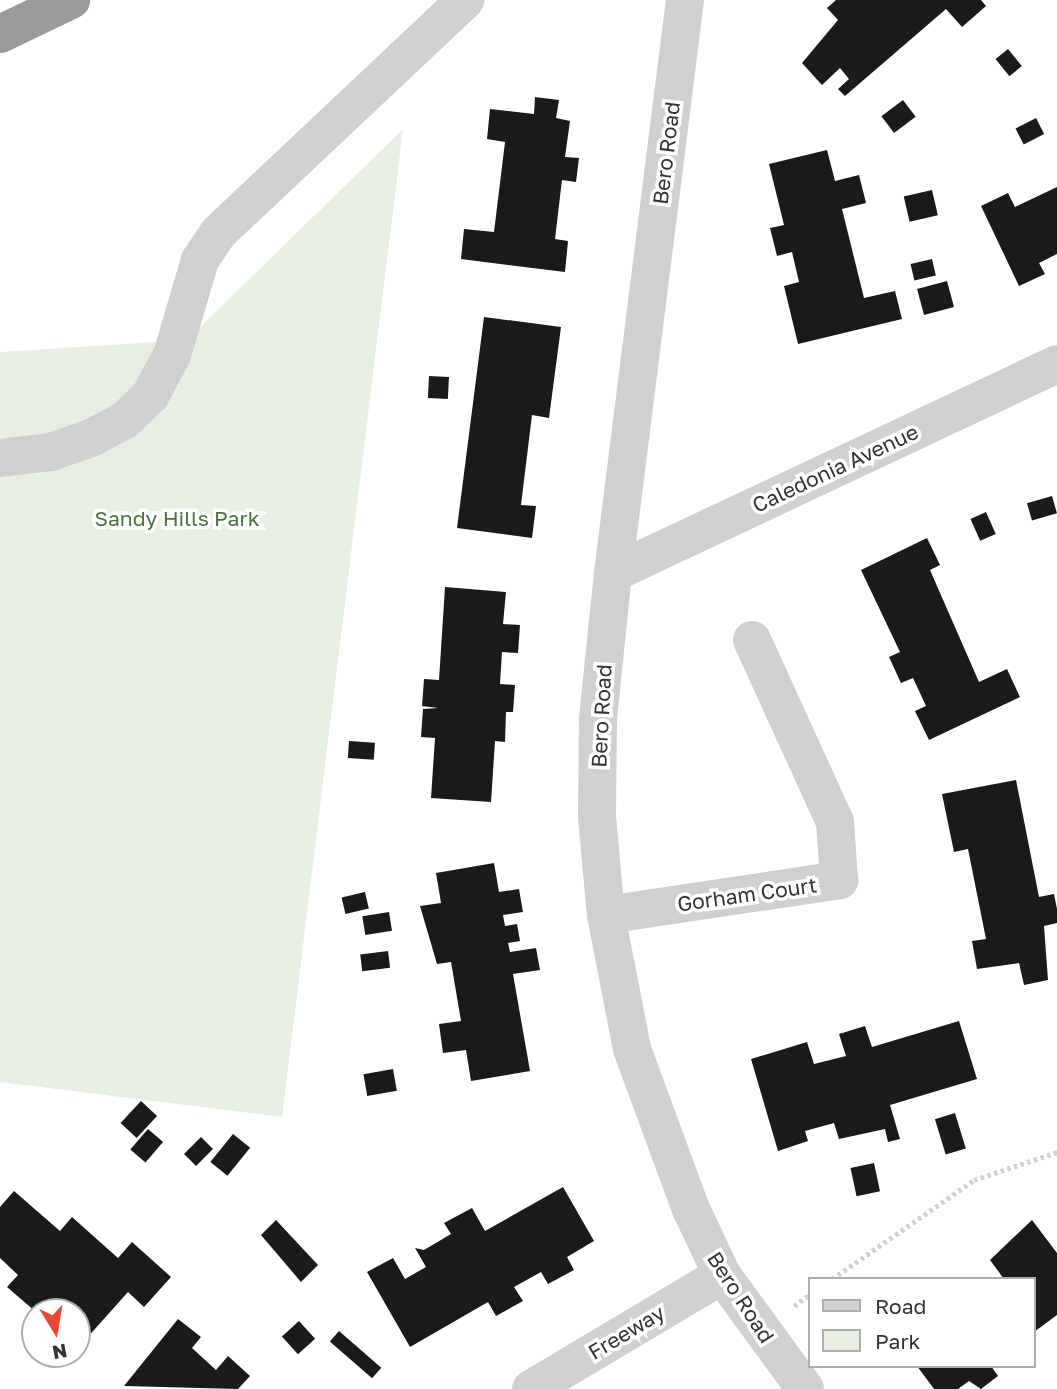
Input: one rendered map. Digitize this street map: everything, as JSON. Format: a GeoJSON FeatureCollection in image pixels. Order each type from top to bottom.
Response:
{"type":"FeatureCollection","features":[{"type":"Feature","properties":{"kind":"highway"},"geometry":{"type":"LineString","coordinates":[[0,34],[71,0]]}},
{"type":"Feature","properties":{"kind":"street"},"geometry":{"type":"LineString","coordinates":[[0,457],[51,452],[91,438],[125,420],[150,396],[172,355],[200,260],[218,233],[466,0]]}},
{"type":"Feature","properties":{"kind":"street","name":"Bero Road"},"geometry":{"type":"LineString","coordinates":[[685,0],[597,719],[606,915],[632,1048],[691,1209],[722,1275],[805,1389]]}},
{"type":"Feature","properties":{"kind":"street","name":"Caledonia Avenue"},"geometry":{"type":"LineString","coordinates":[[613,573],[1057,364]]}},
{"type":"Feature","properties":{"kind":"street","name":"Gorham Court"},"geometry":{"type":"LineString","coordinates":[[606,915],[839,880],[835,822],[752,640]]}},
{"type":"Feature","properties":{"kind":"street","name":"Freeway"},"geometry":{"type":"LineString","coordinates":[[531,1389],[722,1275]]}},
{"type":"Feature","properties":{"kind":"path"},"geometry":{"type":"LineString","coordinates":[[835,1277],[974,1180],[1057,1152]]}},
{"type":"Feature","properties":{"kind":"green space","name":"Sandy Hills Park"},"geometry":{"type":"Polygon","coordinates":[[[403,129],[282,1117],[0,1082],[0,352],[187,340],[403,129]]]}},
{"type":"Feature","properties":{"kind":"building"},"geometry":{"type":"Polygon","coordinates":[[[836,0],[981,0],[986,6],[962,27],[946,9],[845,96],[838,89],[849,79],[840,68],[822,85],[802,63],[838,20],[827,8],[836,0]]]}},
{"type":"Feature","properties":{"kind":"building"},"geometry":{"type":"Polygon","coordinates":[[[1008,49],[1022,66],[1009,76],[996,59],[1008,49]]]}},
{"type":"Feature","properties":{"kind":"building"},"geometry":{"type":"Polygon","coordinates":[[[535,97],[559,100],[556,118],[570,121],[565,157],[579,158],[576,182],[562,180],[555,239],[568,241],[565,272],[461,259],[464,229],[494,232],[505,142],[487,139],[490,109],[534,114],[535,97]]]}},
{"type":"Feature","properties":{"kind":"building"},"geometry":{"type":"Polygon","coordinates":[[[903,100],[916,117],[894,133],[881,116],[903,100]]]}},
{"type":"Feature","properties":{"kind":"building"},"geometry":{"type":"Polygon","coordinates":[[[1036,118],[1044,134],[1024,144],[1016,128],[1036,118]]]}},
{"type":"Feature","properties":{"kind":"building"},"geometry":{"type":"Polygon","coordinates":[[[827,150],[835,181],[859,175],[866,203],[842,209],[864,298],[895,291],[902,319],[798,344],[784,286],[799,282],[792,252],[777,256],[770,228],[784,225],[769,164],[827,150]]]}},
{"type":"Feature","properties":{"kind":"building"},"geometry":{"type":"Polygon","coordinates":[[[1057,187],[1057,254],[1039,263],[1045,274],[1019,286],[981,206],[1008,193],[1015,207],[1057,187]]]}},
{"type":"Feature","properties":{"kind":"building"},"geometry":{"type":"Polygon","coordinates":[[[932,190],[938,215],[910,222],[904,197],[932,190]]]}},
{"type":"Feature","properties":{"kind":"building"},"geometry":{"type":"Polygon","coordinates":[[[932,259],[936,276],[914,281],[911,264],[932,259]]]}},
{"type":"Feature","properties":{"kind":"building"},"geometry":{"type":"Polygon","coordinates":[[[947,281],[954,307],[924,315],[917,289],[947,281]]]}},
{"type":"Feature","properties":{"kind":"building"},"geometry":{"type":"Polygon","coordinates":[[[484,317],[561,327],[549,418],[532,415],[521,505],[536,506],[532,538],[457,528],[484,317]]]}},
{"type":"Feature","properties":{"kind":"building"},"geometry":{"type":"Polygon","coordinates":[[[429,376],[449,377],[448,399],[428,398],[429,376]]]}},
{"type":"Feature","properties":{"kind":"building"},"geometry":{"type":"Polygon","coordinates":[[[1052,496],[1057,513],[1032,520],[1027,503],[1052,496]]]}},
{"type":"Feature","properties":{"kind":"building"},"geometry":{"type":"Polygon","coordinates":[[[986,512],[996,534],[980,541],[970,519],[986,512]]]}},
{"type":"Feature","properties":{"kind":"building"},"geometry":{"type":"Polygon","coordinates":[[[927,538],[940,565],[930,570],[979,682],[1007,669],[1020,697],[929,740],[915,711],[926,706],[913,678],[901,683],[889,657],[900,652],[861,570],[927,538]]]}},
{"type":"Feature","properties":{"kind":"building"},"geometry":{"type":"Polygon","coordinates":[[[445,587],[506,592],[503,624],[520,625],[518,653],[502,652],[500,684],[515,685],[513,712],[506,712],[505,742],[495,741],[491,802],[431,798],[435,738],[421,737],[423,709],[438,708],[422,706],[424,679],[439,680],[445,587]]]}},
{"type":"Feature","properties":{"kind":"building"},"geometry":{"type":"Polygon","coordinates":[[[349,741],[375,743],[374,760],[348,758],[349,741]]]}},
{"type":"Feature","properties":{"kind":"building"},"geometry":{"type":"Polygon","coordinates":[[[1016,780],[1039,897],[1054,894],[1057,909],[1057,923],[1044,926],[1048,980],[1024,985],[1019,963],[977,969],[972,941],[986,939],[968,849],[954,852],[942,794],[1016,780]]]}},
{"type":"Feature","properties":{"kind":"building"},"geometry":{"type":"Polygon","coordinates":[[[494,863],[499,892],[519,889],[523,912],[503,915],[505,926],[517,924],[520,941],[508,943],[510,952],[536,948],[540,970],[513,974],[530,1071],[471,1081],[466,1050],[443,1053],[439,1024],[461,1021],[451,962],[437,964],[420,906],[441,903],[436,873],[494,863]]]}},
{"type":"Feature","properties":{"kind":"building"},"geometry":{"type":"Polygon","coordinates":[[[365,892],[369,909],[345,914],[342,897],[365,892]]]}},
{"type":"Feature","properties":{"kind":"building"},"geometry":{"type":"Polygon","coordinates":[[[389,912],[392,931],[365,935],[362,916],[389,912]]]}},
{"type":"Feature","properties":{"kind":"building"},"geometry":{"type":"Polygon","coordinates":[[[388,951],[390,968],[362,971],[360,954],[388,951]]]}},
{"type":"Feature","properties":{"kind":"building"},"geometry":{"type":"Polygon","coordinates":[[[959,1021],[977,1079],[890,1105],[900,1139],[888,1142],[885,1129],[839,1139],[834,1123],[805,1131],[808,1141],[778,1151],[751,1059],[807,1042],[814,1064],[846,1056],[839,1034],[865,1026],[872,1047],[959,1021]]]}},
{"type":"Feature","properties":{"kind":"building"},"geometry":{"type":"Polygon","coordinates":[[[393,1069],[397,1091],[367,1096],[363,1074],[393,1069]]]}},
{"type":"Feature","properties":{"kind":"building"},"geometry":{"type":"Polygon","coordinates":[[[141,1101],[157,1116],[137,1138],[121,1123],[141,1101]]]}},
{"type":"Feature","properties":{"kind":"building"},"geometry":{"type":"Polygon","coordinates":[[[955,1113],[966,1148],[946,1155],[935,1119],[955,1113]]]}},
{"type":"Feature","properties":{"kind":"building"},"geometry":{"type":"Polygon","coordinates":[[[148,1129],[163,1142],[145,1162],[130,1149],[148,1129]]]}},
{"type":"Feature","properties":{"kind":"building"},"geometry":{"type":"Polygon","coordinates":[[[233,1134],[250,1148],[227,1176],[210,1162],[233,1134]]]}},
{"type":"Feature","properties":{"kind":"building"},"geometry":{"type":"Polygon","coordinates":[[[201,1137],[213,1149],[196,1166],[184,1154],[201,1137]]]}},
{"type":"Feature","properties":{"kind":"building"},"geometry":{"type":"Polygon","coordinates":[[[874,1163],[880,1191],[857,1196],[851,1168],[874,1163]]]}},
{"type":"Feature","properties":{"kind":"building"},"geometry":{"type":"Polygon","coordinates":[[[563,1187],[594,1241],[567,1257],[574,1270],[548,1284],[541,1272],[514,1287],[523,1301],[496,1316],[488,1302],[410,1347],[367,1272],[393,1258],[405,1279],[426,1267],[415,1248],[424,1250],[451,1234],[444,1223],[472,1208],[485,1231],[563,1187]]]}},
{"type":"Feature","properties":{"kind":"building"},"geometry":{"type":"Polygon","coordinates":[[[14,1191],[60,1231],[72,1217],[118,1258],[132,1242],[171,1277],[144,1307],[128,1292],[91,1333],[91,1298],[21,1299],[7,1287],[18,1275],[0,1258],[0,1207],[14,1191]]]}},
{"type":"Feature","properties":{"kind":"building"},"geometry":{"type":"Polygon","coordinates":[[[276,1220],[318,1265],[301,1282],[261,1235],[276,1220]]]}},
{"type":"Feature","properties":{"kind":"building"},"geometry":{"type":"Polygon","coordinates":[[[1032,1220],[1057,1253],[1057,1315],[1036,1331],[1036,1277],[1003,1277],[990,1260],[1032,1220]]]}},
{"type":"Feature","properties":{"kind":"building"},"geometry":{"type":"Polygon","coordinates":[[[178,1319],[201,1337],[192,1348],[216,1370],[228,1356],[250,1376],[238,1389],[124,1386],[178,1319]]]}},
{"type":"Feature","properties":{"kind":"building"},"geometry":{"type":"Polygon","coordinates":[[[299,1321],[315,1339],[298,1354],[282,1336],[299,1321]]]}},
{"type":"Feature","properties":{"kind":"building"},"geometry":{"type":"Polygon","coordinates":[[[339,1331],[381,1368],[372,1378],[330,1342],[339,1331]]]}},
{"type":"Feature","properties":{"kind":"building"},"geometry":{"type":"Polygon","coordinates":[[[918,1368],[992,1368],[998,1376],[981,1389],[969,1381],[958,1389],[934,1389],[918,1368]]]}}]}
